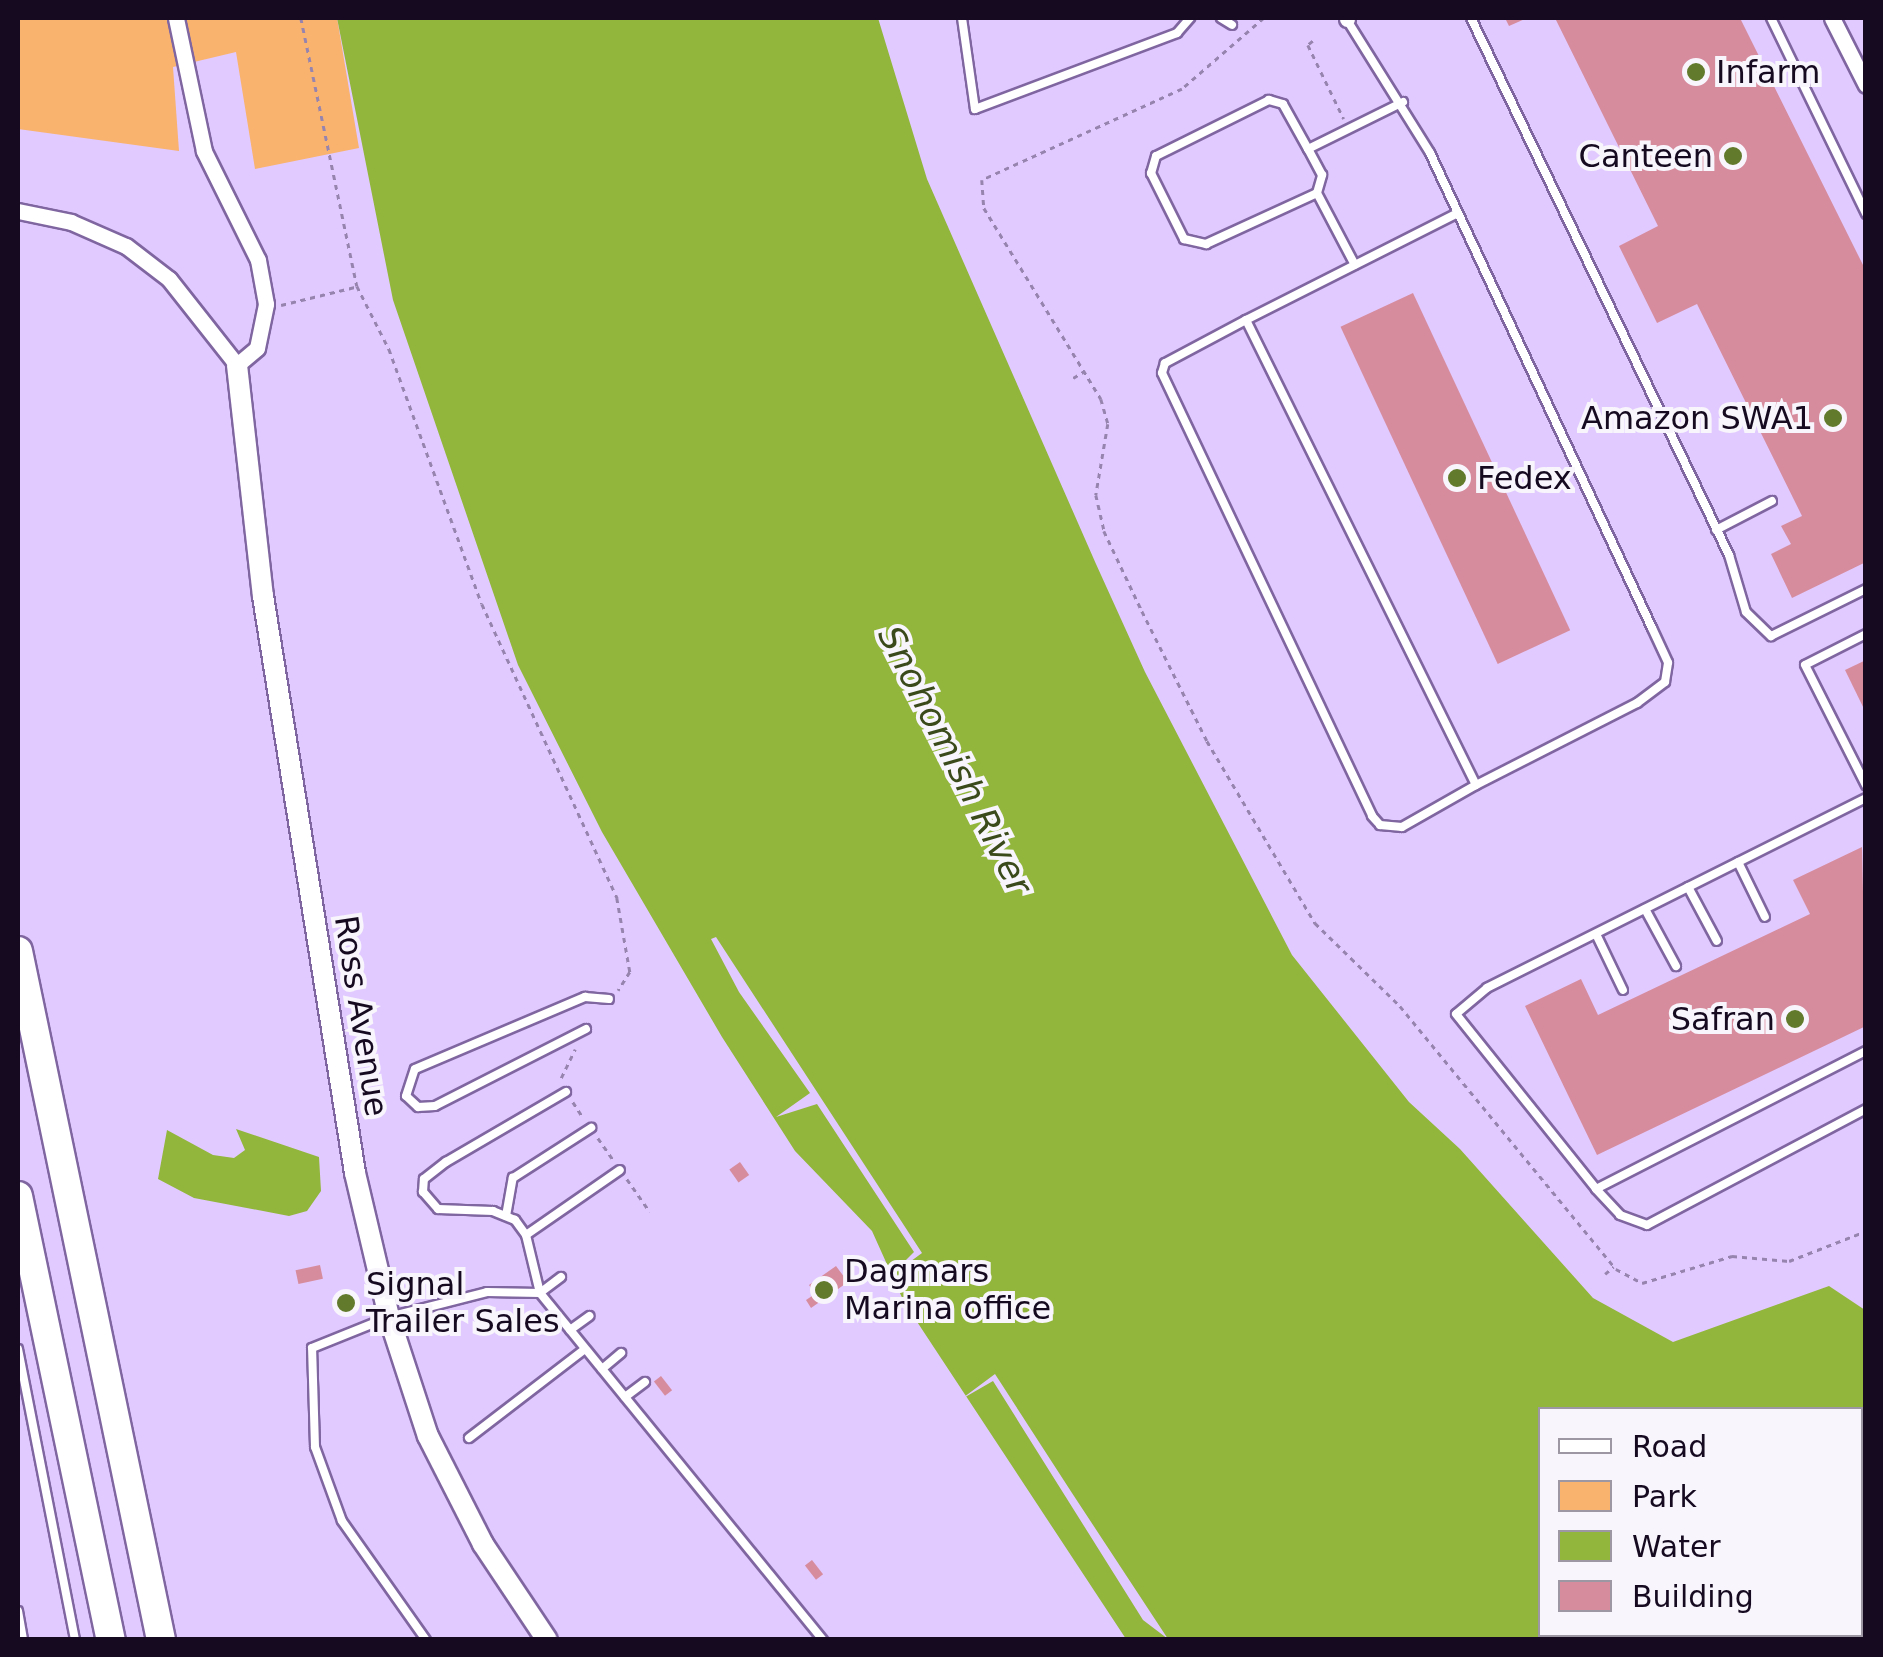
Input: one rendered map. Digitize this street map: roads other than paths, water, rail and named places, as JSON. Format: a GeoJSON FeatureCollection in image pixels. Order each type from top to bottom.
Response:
{"type":"FeatureCollection","features":[{"type":"Feature","properties":{"kind":"highway"},"geometry":{"type":"LineString","coordinates":[[18,950],[161,1640]]}},
{"type":"Feature","properties":{"kind":"highway"},"geometry":{"type":"LineString","coordinates":[[18,1196],[111,1640]]}},
{"type":"Feature","properties":{"kind":"street"},"geometry":{"type":"LineString","coordinates":[[18,211],[71,222],[126,246],[169,279],[237,365],[257,348],[266,306],[258,260],[204,152],[176,18]]}},
{"type":"Feature","properties":{"kind":"street"},"geometry":{"type":"LineString","coordinates":[[1832,18],[1866,86]]}},
{"type":"Feature","properties":{"kind":"street","name":"Ross Avenue"},"geometry":{"type":"LineString","coordinates":[[237,365],[244,460],[355,1173],[389,1317],[428,1436],[483,1544],[547,1640]]}},
{"type":"Feature","properties":{"kind":"lane"},"geometry":{"type":"LineString","coordinates":[[962,18],[975,109],[1177,32],[1190,18]]}},
{"type":"Feature","properties":{"kind":"lane"},"geometry":{"type":"LineString","coordinates":[[1221,18],[1232,25]]}},
{"type":"Feature","properties":{"kind":"lane"},"geometry":{"type":"LineString","coordinates":[[1346,18],[1403,102],[1458,213],[1668,663],[1665,682],[1637,703],[1402,827],[1380,825],[1372,816],[1162,373],[1165,362],[1458,213]]}},
{"type":"Feature","properties":{"kind":"lane"},"geometry":{"type":"LineString","coordinates":[[1471,18],[1716,530],[1746,612],[1771,636],[1866,588]]}},
{"type":"Feature","properties":{"kind":"lane"},"geometry":{"type":"LineString","coordinates":[[1771,18],[1866,214]]}},
{"type":"Feature","properties":{"kind":"lane"},"geometry":{"type":"LineString","coordinates":[[1317,193],[1194,245],[1184,239],[1150,173],[1156,156],[1269,100],[1283,104],[1322,175],[1317,193],[1355,265]]}},
{"type":"Feature","properties":{"kind":"lane"},"geometry":{"type":"LineString","coordinates":[[1308,149],[1403,102]]}},
{"type":"Feature","properties":{"kind":"lane"},"geometry":{"type":"LineString","coordinates":[[1246,320],[1476,786]]}},
{"type":"Feature","properties":{"kind":"lane"},"geometry":{"type":"LineString","coordinates":[[1716,530],[1772,501]]}},
{"type":"Feature","properties":{"kind":"lane"},"geometry":{"type":"LineString","coordinates":[[1866,634],[1805,665],[1866,784]]}},
{"type":"Feature","properties":{"kind":"lane"},"geometry":{"type":"LineString","coordinates":[[1866,798],[1487,988],[1456,1014],[1596,1189],[1620,1215],[1647,1225],[1866,1109]]}},
{"type":"Feature","properties":{"kind":"lane"},"geometry":{"type":"LineString","coordinates":[[1738,862],[1764,917]]}},
{"type":"Feature","properties":{"kind":"lane"},"geometry":{"type":"LineString","coordinates":[[1688,887],[1717,941]]}},
{"type":"Feature","properties":{"kind":"lane"},"geometry":{"type":"LineString","coordinates":[[1645,908],[1676,966]]}},
{"type":"Feature","properties":{"kind":"lane"},"geometry":{"type":"LineString","coordinates":[[1596,934],[1624,990]]}},
{"type":"Feature","properties":{"kind":"lane"},"geometry":{"type":"LineString","coordinates":[[586,1029],[435,1106],[418,1107],[406,1096],[415,1069],[585,997],[609,999]]}},
{"type":"Feature","properties":{"kind":"lane"},"geometry":{"type":"LineString","coordinates":[[1596,1189],[1866,1051]]}},
{"type":"Feature","properties":{"kind":"lane"},"geometry":{"type":"LineString","coordinates":[[566,1092],[424,1179],[423,1192],[438,1209],[506,1216],[526,1235],[540,1293],[824,1640]]}},
{"type":"Feature","properties":{"kind":"lane"},"geometry":{"type":"LineString","coordinates":[[506,1216],[513,1178],[591,1128]]}},
{"type":"Feature","properties":{"kind":"lane"},"geometry":{"type":"LineString","coordinates":[[526,1235],[620,1170]]}},
{"type":"Feature","properties":{"kind":"lane"},"geometry":{"type":"LineString","coordinates":[[426,1640],[342,1521],[314,1446],[312,1348],[389,1317],[487,1292],[540,1293],[561,1277]]}},
{"type":"Feature","properties":{"kind":"lane"},"geometry":{"type":"LineString","coordinates":[[570,1330],[589,1316]]}},
{"type":"Feature","properties":{"kind":"lane"},"geometry":{"type":"LineString","coordinates":[[469,1438],[585,1348]]}},
{"type":"Feature","properties":{"kind":"lane"},"geometry":{"type":"LineString","coordinates":[[18,1350],[75,1640]]}},
{"type":"Feature","properties":{"kind":"lane"},"geometry":{"type":"LineString","coordinates":[[602,1369],[621,1353]]}},
{"type":"Feature","properties":{"kind":"lane"},"geometry":{"type":"LineString","coordinates":[[625,1397],[645,1382]]}},
{"type":"Feature","properties":{"kind":"lane"},"geometry":{"type":"LineString","coordinates":[[18,1611],[23,1640]]}},
{"type":"Feature","properties":{"kind":"water","name":"Snohomish River"},"geometry":{"type":"Polygon","coordinates":[[[337,18],[878,18],[927,179],[1096,564],[1145,672],[1292,955],[1409,1102],[1460,1149],[1593,1298],[1673,1342],[1829,1286],[1865,1310],[1865,1639],[1126,1639],[904,1302],[872,1231],[795,1151],[722,1037],[602,832],[518,665],[393,300],[337,18]]]}},
{"type":"Feature","properties":{"kind":"water"},"geometry":{"type":"Polygon","coordinates":[[[236,1129],[319,1157],[321,1191],[307,1211],[289,1216],[194,1198],[158,1179],[167,1130],[213,1155],[234,1158],[245,1150],[236,1129]]]}},
{"type":"Feature","properties":{"kind":"place","name":"Infarm"},"geometry":{"type":"Point","coordinates":[1696,72]}},
{"type":"Feature","properties":{"kind":"place","name":"Canteen"},"geometry":{"type":"Point","coordinates":[1733,156]}},
{"type":"Feature","properties":{"kind":"place","name":"Amazon SWA1"},"geometry":{"type":"Point","coordinates":[1833,418]}},
{"type":"Feature","properties":{"kind":"place","name":"Fedex"},"geometry":{"type":"Point","coordinates":[1457,478]}},
{"type":"Feature","properties":{"kind":"place","name":"Safran"},"geometry":{"type":"Point","coordinates":[1795,1019]}},
{"type":"Feature","properties":{"kind":"place","name":"Dagmars Marina office"},"geometry":{"type":"Point","coordinates":[824,1290]}},
{"type":"Feature","properties":{"kind":"place","name":"Signal Trailer Sales"},"geometry":{"type":"Point","coordinates":[346,1303]}}]}
